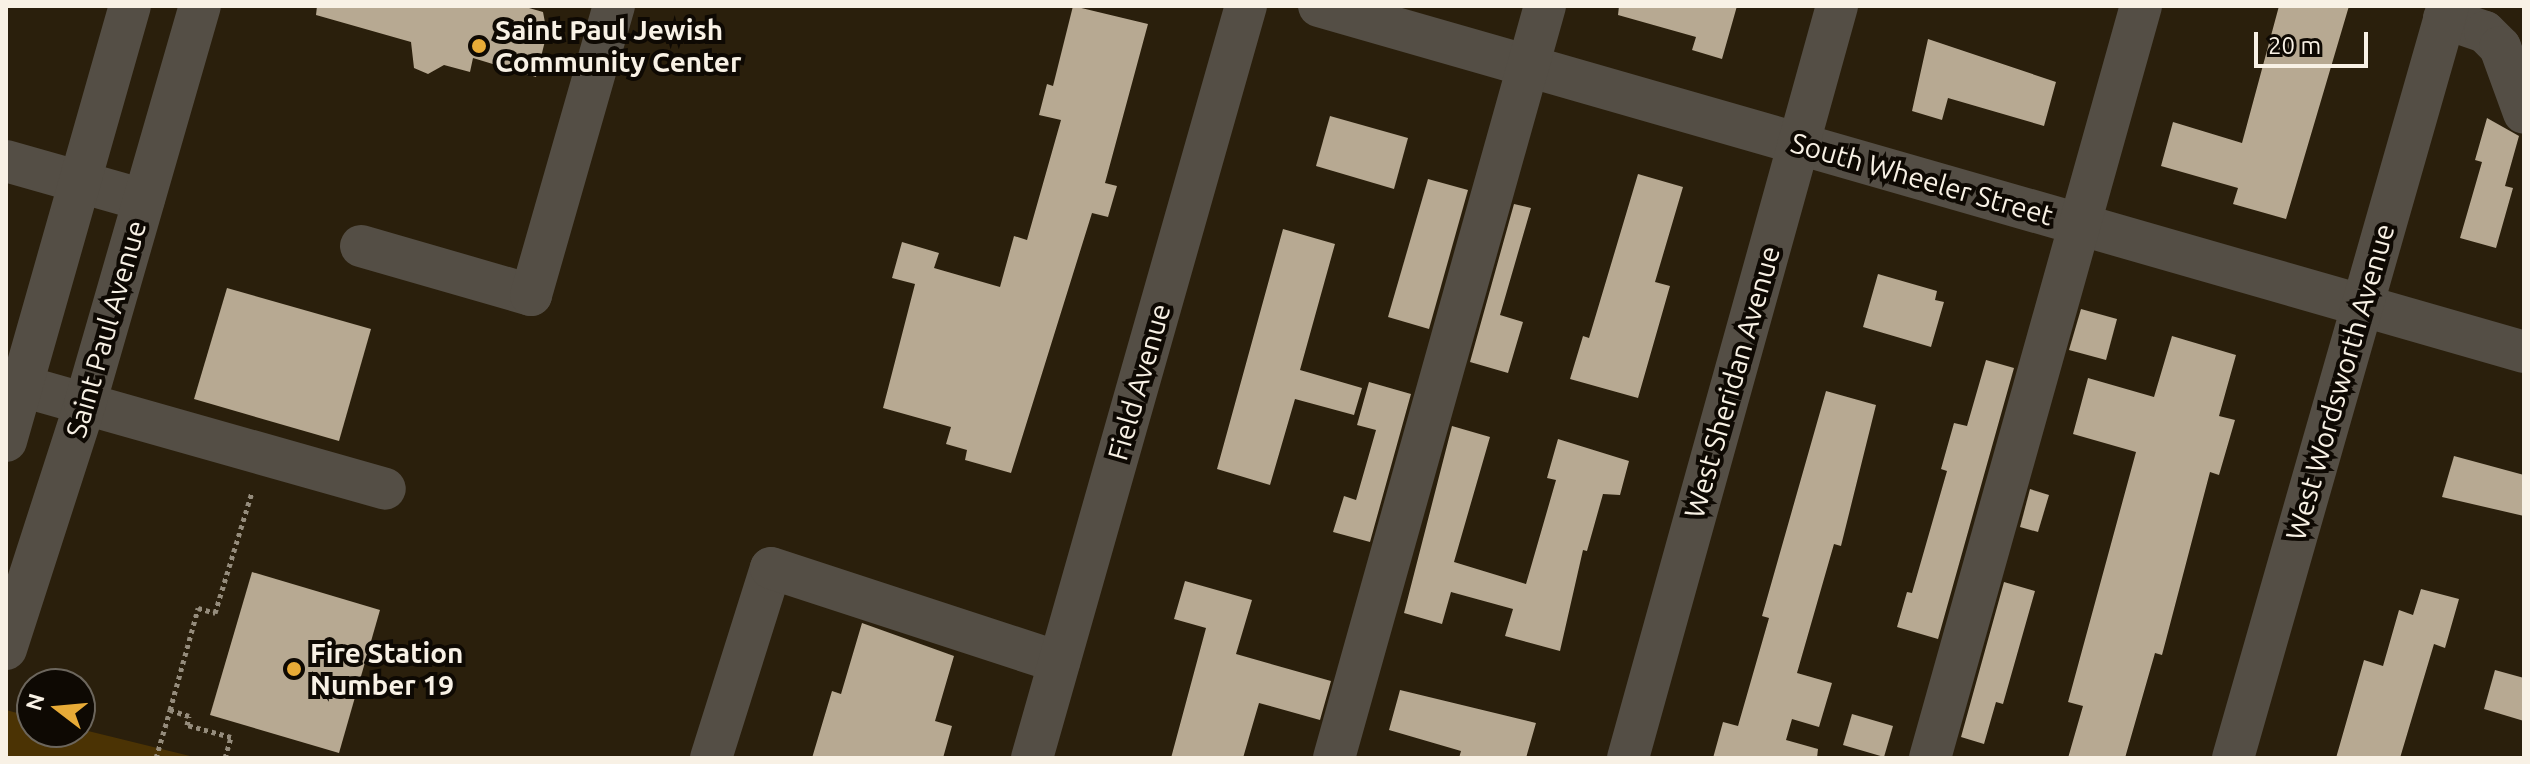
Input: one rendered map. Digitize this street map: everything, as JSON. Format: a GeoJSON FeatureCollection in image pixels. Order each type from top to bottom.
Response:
{"type":"FeatureCollection","features":[{"type":"Feature","properties":{"kind":"street"},"geometry":{"type":"LineString","coordinates":[[6,441],[130,6]]}},
{"type":"Feature","properties":{"kind":"street","name":"Saint Paul Avenue"},"geometry":{"type":"LineString","coordinates":[[6,649],[85,404],[200,6]]}},
{"type":"Feature","properties":{"kind":"street"},"geometry":{"type":"LineString","coordinates":[[361,246],[531,295],[614,6]]}},
{"type":"Feature","properties":{"kind":"street","name":"Field Avenue"},"geometry":{"type":"LineString","coordinates":[[1032,758],[1246,6]]}},
{"type":"Feature","properties":{"kind":"street","name":"South Wheeler Street"},"geometry":{"type":"LineString","coordinates":[[1319,6],[2524,352]]}},
{"type":"Feature","properties":{"kind":"street"},"geometry":{"type":"LineString","coordinates":[[1334,758],[1545,6]]}},
{"type":"Feature","properties":{"kind":"street","name":"West Sheridan Avenue"},"geometry":{"type":"LineString","coordinates":[[1628,758],[1837,6]]}},
{"type":"Feature","properties":{"kind":"street"},"geometry":{"type":"LineString","coordinates":[[1930,758],[2141,6]]}},
{"type":"Feature","properties":{"kind":"street"},"geometry":{"type":"LineString","coordinates":[[2446,12],[2485,32],[2500,47],[2524,113]]}},
{"type":"Feature","properties":{"kind":"street","name":"West Wordsworth Avenue"},"geometry":{"type":"LineString","coordinates":[[2233,758],[2446,12]]}},
{"type":"Feature","properties":{"kind":"street"},"geometry":{"type":"LineString","coordinates":[[6,161],[144,200]]}},
{"type":"Feature","properties":{"kind":"street"},"geometry":{"type":"LineString","coordinates":[[22,386],[385,489]]}},
{"type":"Feature","properties":{"kind":"street"},"geometry":{"type":"LineString","coordinates":[[711,758],[771,568],[1059,662]]}},
{"type":"Feature","properties":{"kind":"path"},"geometry":{"type":"LineString","coordinates":[[156,758],[198,608],[215,613],[263,454]]}},
{"type":"Feature","properties":{"kind":"path"},"geometry":{"type":"LineString","coordinates":[[170,710],[189,716],[187,725],[231,737],[225,758]]}},
{"type":"Feature","properties":{"kind":"shaded area"},"geometry":{"type":"Polygon","coordinates":[[[6,710],[16,713],[16,748],[96,748],[96,733],[198,758],[6,758],[6,710]]]}},
{"type":"Feature","properties":{"kind":"building","name":"Saint Paul Jewish Community Center"},"geometry":{"type":"Polygon","coordinates":[[[317,6],[522,6],[543,12],[547,33],[536,77],[473,58],[470,72],[444,65],[428,74],[414,68],[411,42],[316,15],[317,6]]]}},
{"type":"Feature","properties":{"kind":"building"},"geometry":{"type":"Polygon","coordinates":[[[1073,6],[1148,24],[1105,183],[1117,186],[1108,217],[1092,213],[1011,473],[965,460],[967,450],[946,444],[951,427],[883,408],[915,284],[892,278],[902,242],[939,253],[934,268],[1000,287],[1014,236],[1027,240],[1061,120],[1039,115],[1047,84],[1053,86],[1073,6]]]}},
{"type":"Feature","properties":{"kind":"building"},"geometry":{"type":"Polygon","coordinates":[[[1619,6],[1737,6],[1722,59],[1692,50],[1696,37],[1618,15],[1619,6]]]}},
{"type":"Feature","properties":{"kind":"building"},"geometry":{"type":"Polygon","coordinates":[[[2279,6],[2349,6],[2286,219],[2233,204],[2238,188],[2161,166],[2173,122],[2242,143],[2279,6]]]}},
{"type":"Feature","properties":{"kind":"building"},"geometry":{"type":"Polygon","coordinates":[[[1928,39],[2056,82],[2044,126],[1948,98],[1942,120],[1912,111],[1928,39]]]}},
{"type":"Feature","properties":{"kind":"building"},"geometry":{"type":"Polygon","coordinates":[[[1330,116],[1408,138],[1394,189],[1316,166],[1330,116]]]}},
{"type":"Feature","properties":{"kind":"building"},"geometry":{"type":"Polygon","coordinates":[[[2487,118],[2519,136],[2505,186],[2513,188],[2496,248],[2460,238],[2482,162],[2475,160],[2487,118]]]}},
{"type":"Feature","properties":{"kind":"building"},"geometry":{"type":"Polygon","coordinates":[[[1638,174],[1683,187],[1655,282],[1670,286],[1638,398],[1570,379],[1583,336],[1589,338],[1638,174]]]}},
{"type":"Feature","properties":{"kind":"building"},"geometry":{"type":"Polygon","coordinates":[[[1428,179],[1468,190],[1429,329],[1388,317],[1428,179]]]}},
{"type":"Feature","properties":{"kind":"building"},"geometry":{"type":"Polygon","coordinates":[[[1514,204],[1531,208],[1500,315],[1523,322],[1508,373],[1470,362],[1514,204]]]}},
{"type":"Feature","properties":{"kind":"building"},"geometry":{"type":"Polygon","coordinates":[[[1283,229],[1335,244],[1300,370],[1362,388],[1354,415],[1295,399],[1270,485],[1217,469],[1283,229]]]}},
{"type":"Feature","properties":{"kind":"building"},"geometry":{"type":"Polygon","coordinates":[[[1878,274],[1937,291],[1935,300],[1944,302],[1931,347],[1863,327],[1878,274]]]}},
{"type":"Feature","properties":{"kind":"building"},"geometry":{"type":"Polygon","coordinates":[[[227,288],[371,329],[339,441],[194,399],[227,288]]]}},
{"type":"Feature","properties":{"kind":"building"},"geometry":{"type":"Polygon","coordinates":[[[2081,309],[2117,319],[2106,360],[2069,350],[2081,309]]]}},
{"type":"Feature","properties":{"kind":"building"},"geometry":{"type":"Polygon","coordinates":[[[2172,336],[2236,355],[2219,416],[2235,420],[2219,475],[2210,472],[2162,655],[2155,653],[2125,758],[2068,758],[2083,706],[2068,702],[2136,452],[2073,434],[2088,378],[2154,397],[2172,336]]]}},
{"type":"Feature","properties":{"kind":"building"},"geometry":{"type":"Polygon","coordinates":[[[1986,360],[2014,368],[1938,639],[1897,627],[1907,592],[1912,593],[1947,471],[1941,469],[1954,423],[1967,426],[1986,360]]]}},
{"type":"Feature","properties":{"kind":"building"},"geometry":{"type":"Polygon","coordinates":[[[1369,382],[1411,394],[1370,542],[1333,532],[1344,496],[1356,500],[1376,430],[1357,425],[1369,382]]]}},
{"type":"Feature","properties":{"kind":"building"},"geometry":{"type":"Polygon","coordinates":[[[1826,391],[1876,405],[1841,546],[1834,544],[1797,673],[1832,683],[1819,727],[1792,719],[1786,740],[1818,749],[1817,758],[1713,758],[1723,722],[1738,726],[1769,618],[1762,616],[1826,391]]]}},
{"type":"Feature","properties":{"kind":"building"},"geometry":{"type":"Polygon","coordinates":[[[1452,426],[1490,437],[1454,562],[1526,584],[1556,480],[1547,478],[1558,439],[1629,461],[1620,495],[1603,494],[1587,551],[1583,550],[1560,651],[1505,636],[1513,609],[1451,592],[1442,624],[1404,613],[1452,426]]]}},
{"type":"Feature","properties":{"kind":"building"},"geometry":{"type":"Polygon","coordinates":[[[2454,456],[2524,475],[2524,516],[2442,497],[2454,456]]]}},
{"type":"Feature","properties":{"kind":"building"},"geometry":{"type":"Polygon","coordinates":[[[2030,489],[2049,495],[2038,532],[2020,527],[2030,489]]]}},
{"type":"Feature","properties":{"kind":"building","name":"Fire Station Number 19"},"geometry":{"type":"Polygon","coordinates":[[[252,572],[380,610],[339,753],[210,715],[252,572]]]}},
{"type":"Feature","properties":{"kind":"building"},"geometry":{"type":"Polygon","coordinates":[[[1185,581],[1252,600],[1236,654],[1331,681],[1320,720],[1259,703],[1243,758],[1171,758],[1206,628],[1174,619],[1185,581]]]}},
{"type":"Feature","properties":{"kind":"building"},"geometry":{"type":"Polygon","coordinates":[[[2004,582],[2035,591],[2003,704],[1996,702],[1984,744],[1961,737],[2004,582]]]}},
{"type":"Feature","properties":{"kind":"building"},"geometry":{"type":"Polygon","coordinates":[[[2421,589],[2459,599],[2445,648],[2434,644],[2400,758],[2336,758],[2364,660],[2383,666],[2399,610],[2413,615],[2421,589]]]}},
{"type":"Feature","properties":{"kind":"building"},"geometry":{"type":"Polygon","coordinates":[[[862,623],[954,656],[935,721],[952,726],[943,758],[812,758],[832,691],[841,694],[862,623]]]}},
{"type":"Feature","properties":{"kind":"building"},"geometry":{"type":"Polygon","coordinates":[[[2495,670],[2524,678],[2524,721],[2484,709],[2495,670]]]}},
{"type":"Feature","properties":{"kind":"building"},"geometry":{"type":"Polygon","coordinates":[[[1400,690],[1536,723],[1526,758],[1459,758],[1461,751],[1389,730],[1400,690]]]}},
{"type":"Feature","properties":{"kind":"building"},"geometry":{"type":"Polygon","coordinates":[[[1852,714],[1893,726],[1884,757],[1843,745],[1852,714]]]}},
{"type":"Feature","properties":{"kind":"place","name":"Saint Paul Jewish Community Center"},"geometry":{"type":"Point","coordinates":[479,46]}},
{"type":"Feature","properties":{"kind":"place","name":"Fire Station Number 19"},"geometry":{"type":"Point","coordinates":[294,669]}}]}
